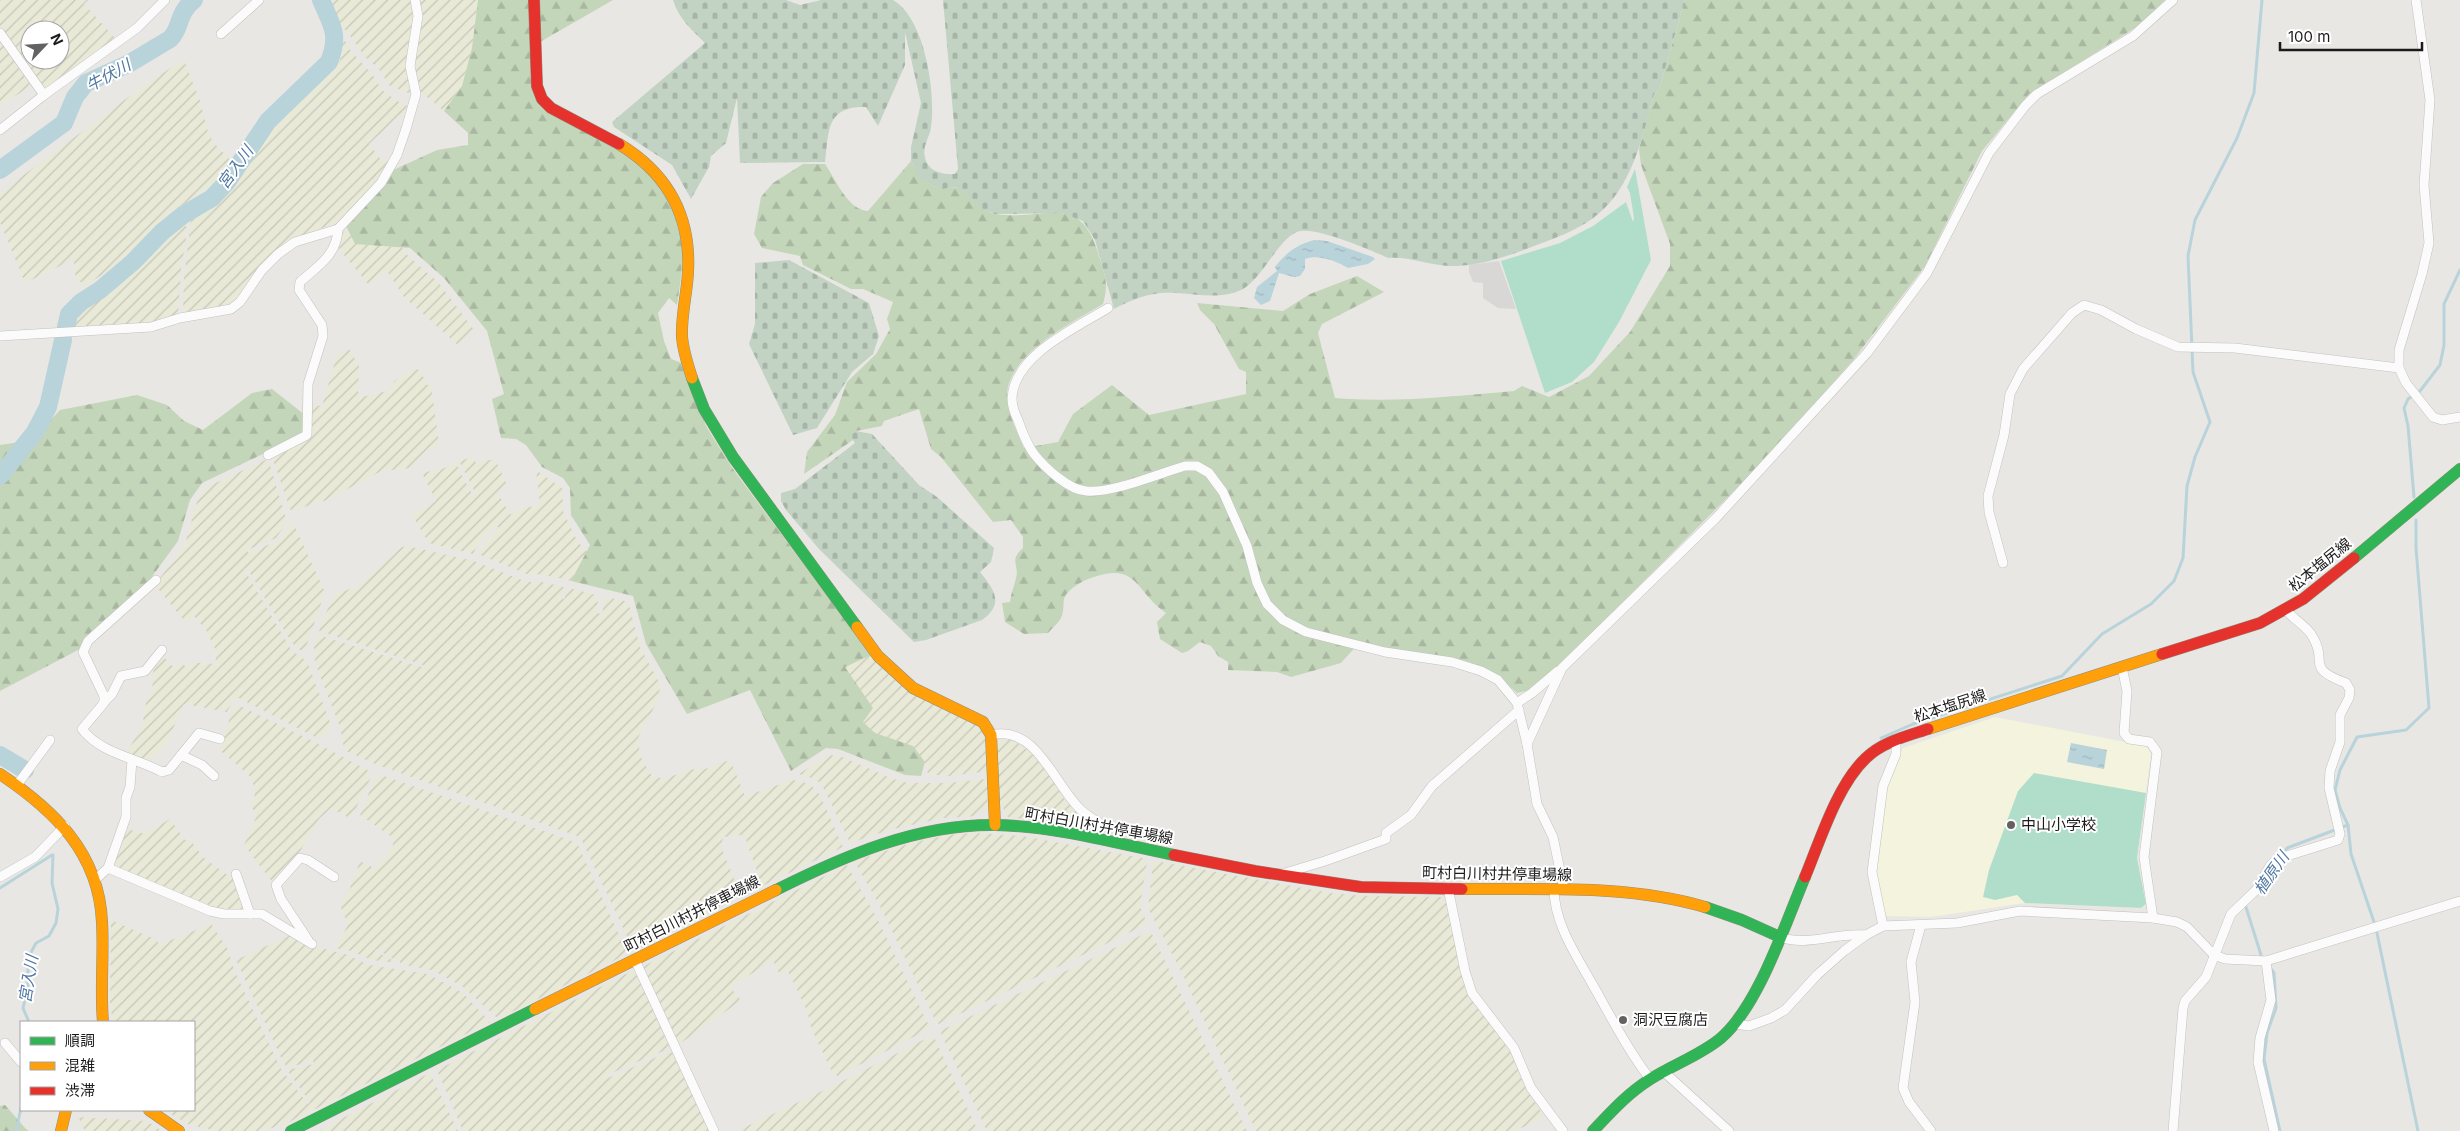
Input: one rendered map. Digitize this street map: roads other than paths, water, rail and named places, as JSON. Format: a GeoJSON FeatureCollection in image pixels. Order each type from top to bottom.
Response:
{"type":"FeatureCollection","features":[{"type":"Feature","properties":{"kind":"main road"},"geometry":{"type":"LineString","coordinates":[[534,0],[537,86],[542,99],[551,108],[598,131],[634,153],[658,174],[683,222],[688,244],[688,273],[682,320],[682,340],[694,387],[716,432],[878,656],[913,688],[983,722],[991,735],[995,825]]}},
{"type":"Feature","properties":{"kind":"main road","name":"松本塩尻線"},"geometry":{"type":"LineString","coordinates":[[1593,1131],[1627,1095],[1663,1071],[1713,1043],[1735,1024],[1752,998],[1840,796],[1854,771],[1866,757],[1896,740],[2260,623],[2286,610],[2326,582],[2460,469]]}},
{"type":"Feature","properties":{"kind":"main road"},"geometry":{"type":"LineString","coordinates":[[0,774],[32,794],[65,826],[86,857],[96,879],[101,910],[103,1021]]}},
{"type":"Feature","properties":{"kind":"main road","name":"町村白川村井停車場線"},"geometry":{"type":"LineString","coordinates":[[291,1131],[788,882],[852,854],[910,835],[958,827],[995,825],[1050,830],[1279,875],[1361,887],[1623,890],[1657,894],[1702,905],[1780,937]]}},
{"type":"Feature","properties":{"kind":"main road"},"geometry":{"type":"LineString","coordinates":[[60,1131],[66,1111]]}},
{"type":"Feature","properties":{"kind":"main road"},"geometry":{"type":"LineString","coordinates":[[150,1111],[179,1131]]}},
{"type":"Feature","properties":{"kind":"street"},"geometry":{"type":"LineString","coordinates":[[0,130],[44,95],[137,28],[165,0]]}},
{"type":"Feature","properties":{"kind":"street"},"geometry":{"type":"LineString","coordinates":[[221,34],[259,0]]}},
{"type":"Feature","properties":{"kind":"street"},"geometry":{"type":"LineString","coordinates":[[0,336],[151,327],[180,318],[231,309],[240,302],[262,270],[278,254],[295,242],[338,229],[385,177],[397,155],[406,129],[416,94],[410,66],[418,16],[415,0]]}},
{"type":"Feature","properties":{"kind":"street"},"geometry":{"type":"LineString","coordinates":[[1279,875],[1386,839],[1386,833],[1411,815],[1432,786],[1562,668],[1716,518],[1867,352],[1926,273],[1989,153],[2024,106],[2037,94],[2134,36],[2173,0]]}},
{"type":"Feature","properties":{"kind":"street"},"geometry":{"type":"LineString","coordinates":[[2416,0],[2430,100],[2424,185],[2429,243],[2422,274],[2399,350],[2399,368],[2415,394],[2433,417],[2442,420],[2460,417]]}},
{"type":"Feature","properties":{"kind":"street"},"geometry":{"type":"LineString","coordinates":[[0,33],[44,95]]}},
{"type":"Feature","properties":{"kind":"street"},"geometry":{"type":"LineString","coordinates":[[268,455],[307,435],[308,384],[323,336],[322,325],[299,290],[300,282],[332,254],[338,240],[338,229]]}},
{"type":"Feature","properties":{"kind":"street"},"geometry":{"type":"LineString","coordinates":[[2003,563],[1989,512],[1988,496],[2004,435],[2010,394],[2023,369],[2072,313],[2084,305],[2101,310],[2136,329],[2178,347],[2235,348],[2399,368]]}},
{"type":"Feature","properties":{"kind":"street"},"geometry":{"type":"LineString","coordinates":[[1108,308],[1036,353],[1018,376],[1012,399],[1015,413],[1022,432],[1043,465],[1062,480],[1085,492],[1109,489],[1185,466],[1197,466],[1209,473],[1223,492],[1247,546],[1256,584],[1267,604],[1283,620],[1306,632],[1386,652],[1452,662],[1481,670],[1498,680],[1518,707],[1527,744],[1537,804],[1553,837],[1559,889],[1557,914],[1576,956],[1627,1048],[1650,1079]]}},
{"type":"Feature","properties":{"kind":"street"},"geometry":{"type":"LineString","coordinates":[[104,702],[104,696],[83,652],[88,641],[156,580]]}},
{"type":"Feature","properties":{"kind":"street"},"geometry":{"type":"LineString","coordinates":[[2172,1131],[2183,1008],[2185,1001],[2206,977],[2231,914],[2256,890],[2277,858],[2338,840],[2340,834],[2329,788],[2330,770],[2340,742],[2340,715],[2349,698],[2350,690],[2346,683],[2326,676],[2321,670],[2318,649],[2310,633],[2286,610]]}},
{"type":"Feature","properties":{"kind":"street"},"geometry":{"type":"LineString","coordinates":[[162,650],[145,671],[120,676],[112,694],[82,729],[87,735],[108,749],[162,772],[168,770],[199,733],[220,739]]}},
{"type":"Feature","properties":{"kind":"street"},"geometry":{"type":"LineString","coordinates":[[2122,667],[2127,691],[2124,732],[2129,739],[2150,742],[2157,752],[2144,857],[2153,918]]}},
{"type":"Feature","properties":{"kind":"street"},"geometry":{"type":"LineString","coordinates":[[1527,744],[1562,668]]}},
{"type":"Feature","properties":{"kind":"street"},"geometry":{"type":"LineString","coordinates":[[991,735],[1003,732],[1015,735],[1040,755],[1079,808],[1105,827]]}},
{"type":"Feature","properties":{"kind":"street"},"geometry":{"type":"LineString","coordinates":[[17,785],[50,740]]}},
{"type":"Feature","properties":{"kind":"street"},"geometry":{"type":"LineString","coordinates":[[1883,926],[1872,872],[1883,786],[1896,754],[1896,740]]}},
{"type":"Feature","properties":{"kind":"street"},"geometry":{"type":"LineString","coordinates":[[181,755],[202,765],[214,776]]}},
{"type":"Feature","properties":{"kind":"street"},"geometry":{"type":"LineString","coordinates":[[96,879],[108,868],[126,817],[126,798],[130,787],[132,760]]}},
{"type":"Feature","properties":{"kind":"street"},"geometry":{"type":"LineString","coordinates":[[0,878],[35,857],[65,826]]}},
{"type":"Feature","properties":{"kind":"street"},"geometry":{"type":"LineString","coordinates":[[108,868],[210,911],[262,914],[311,943],[281,899],[276,885],[300,858],[308,860],[334,877]]}},
{"type":"Feature","properties":{"kind":"street"},"geometry":{"type":"LineString","coordinates":[[236,874],[250,914]]}},
{"type":"Feature","properties":{"kind":"street"},"geometry":{"type":"LineString","coordinates":[[1448,888],[1465,971],[1472,993],[1514,1048],[1531,1088],[1563,1131]]}},
{"type":"Feature","properties":{"kind":"street"},"geometry":{"type":"LineString","coordinates":[[1735,1024],[1749,1026],[1771,1018],[1785,1010],[1817,975],[1866,935],[1883,926],[1957,923],[2020,911],[2153,918],[2178,922],[2187,927],[2214,955],[2225,959],[2266,961],[2460,901]]}},
{"type":"Feature","properties":{"kind":"street"},"geometry":{"type":"LineString","coordinates":[[1921,925],[1911,962],[1915,1002],[1903,1088],[1909,1102],[1931,1131]]}},
{"type":"Feature","properties":{"kind":"street"},"geometry":{"type":"LineString","coordinates":[[1780,937],[1801,942],[1852,934],[1866,935]]}},
{"type":"Feature","properties":{"kind":"street"},"geometry":{"type":"LineString","coordinates":[[634,960],[714,1131]]}},
{"type":"Feature","properties":{"kind":"street"},"geometry":{"type":"LineString","coordinates":[[2266,961],[2271,1000],[2260,1038],[2258,1062],[2274,1131]]}},
{"type":"Feature","properties":{"kind":"street"},"geometry":{"type":"LineString","coordinates":[[5,1043],[20,1061]]}},
{"type":"Feature","properties":{"kind":"street"},"geometry":{"type":"LineString","coordinates":[[1663,1071],[1730,1131]]}},
{"type":"Feature","properties":{"kind":"water"},"geometry":{"type":"Polygon","coordinates":[[[1314,240],[1327,241],[1375,259],[1368,264],[1348,268],[1327,259],[1316,257],[1305,259],[1305,269],[1300,276],[1294,277],[1279,273],[1270,301],[1261,305],[1254,298],[1257,287],[1277,271],[1275,267],[1288,253],[1302,244],[1314,240]]]}},
{"type":"Feature","properties":{"kind":"water"},"geometry":{"type":"Polygon","coordinates":[[[2071,743],[2107,750],[2104,769],[2067,762],[2071,743]]]}},
{"type":"Feature","properties":{"kind":"waterway","name":"牛伏川"},"geometry":{"type":"LineString","coordinates":[[0,170],[64,123],[75,97],[86,83],[130,63],[170,39],[174,35],[184,10],[194,0]]}},
{"type":"Feature","properties":{"kind":"waterway","name":"宮入川"},"geometry":{"type":"LineString","coordinates":[[66,327],[69,314],[81,302],[100,290],[133,262],[162,232],[183,215],[212,198],[227,182],[268,121],[329,62],[334,37],[321,0]]}},
{"type":"Feature","properties":{"kind":"waterway"},"geometry":{"type":"LineString","coordinates":[[1881,738],[1913,724],[2062,676],[2102,634],[2151,604],[2174,581],[2183,558],[2187,486],[2195,457],[2210,422],[2193,372],[2188,256],[2195,220],[2237,138],[2254,93],[2262,0]]}},
{"type":"Feature","properties":{"kind":"waterway"},"geometry":{"type":"LineString","coordinates":[[2414,497],[2408,426],[2404,408],[2408,399],[2420,391],[2440,365],[2444,345],[2444,304],[2460,270]]}},
{"type":"Feature","properties":{"kind":"waterway","name":"宮入川"},"geometry":{"type":"LineString","coordinates":[[0,476],[35,432],[48,407],[63,340]]}},
{"type":"Feature","properties":{"kind":"waterway"},"geometry":{"type":"LineString","coordinates":[[2374,922],[2351,854],[2348,825],[2340,808],[2335,790],[2340,770],[2357,737],[2406,730],[2429,708],[2416,548],[2416,520]]}},
{"type":"Feature","properties":{"kind":"waterway","name":"宮入川"},"geometry":{"type":"LineString","coordinates":[[0,755],[25,770]]}},
{"type":"Feature","properties":{"kind":"waterway","name":"植原川"},"geometry":{"type":"LineString","coordinates":[[2282,856],[2287,848],[2348,825]]}},
{"type":"Feature","properties":{"kind":"waterway"},"geometry":{"type":"LineString","coordinates":[[0,888],[52,855]]}},
{"type":"Feature","properties":{"kind":"waterway","name":"宮入川"},"geometry":{"type":"LineString","coordinates":[[29,1021],[23,1008],[28,988],[28,958],[36,943],[49,936],[56,923],[58,909],[52,883],[53,855]]}},
{"type":"Feature","properties":{"kind":"waterway","name":"植原川"},"geometry":{"type":"LineString","coordinates":[[2262,887],[2279,861]]}},
{"type":"Feature","properties":{"kind":"waterway","name":"植原川"},"geometry":{"type":"LineString","coordinates":[[2245,904],[2261,955]]}},
{"type":"Feature","properties":{"kind":"waterway"},"geometry":{"type":"LineString","coordinates":[[2377,933],[2418,1131]]}},
{"type":"Feature","properties":{"kind":"waterway","name":"植原川"},"geometry":{"type":"LineString","coordinates":[[2271,969],[2274,973],[2276,1008],[2267,1033],[2264,1059],[2280,1131]]}},
{"type":"Feature","properties":{"kind":"waterway","name":"宮入川"},"geometry":{"type":"LineString","coordinates":[[16,1131],[20,1111]]}},
{"type":"Feature","properties":{"kind":"place","name":"中山小学校"},"geometry":{"type":"Point","coordinates":[2011,825]}},
{"type":"Feature","properties":{"kind":"place","name":"洞沢豆腐店"},"geometry":{"type":"Point","coordinates":[1623,1020]}}]}
